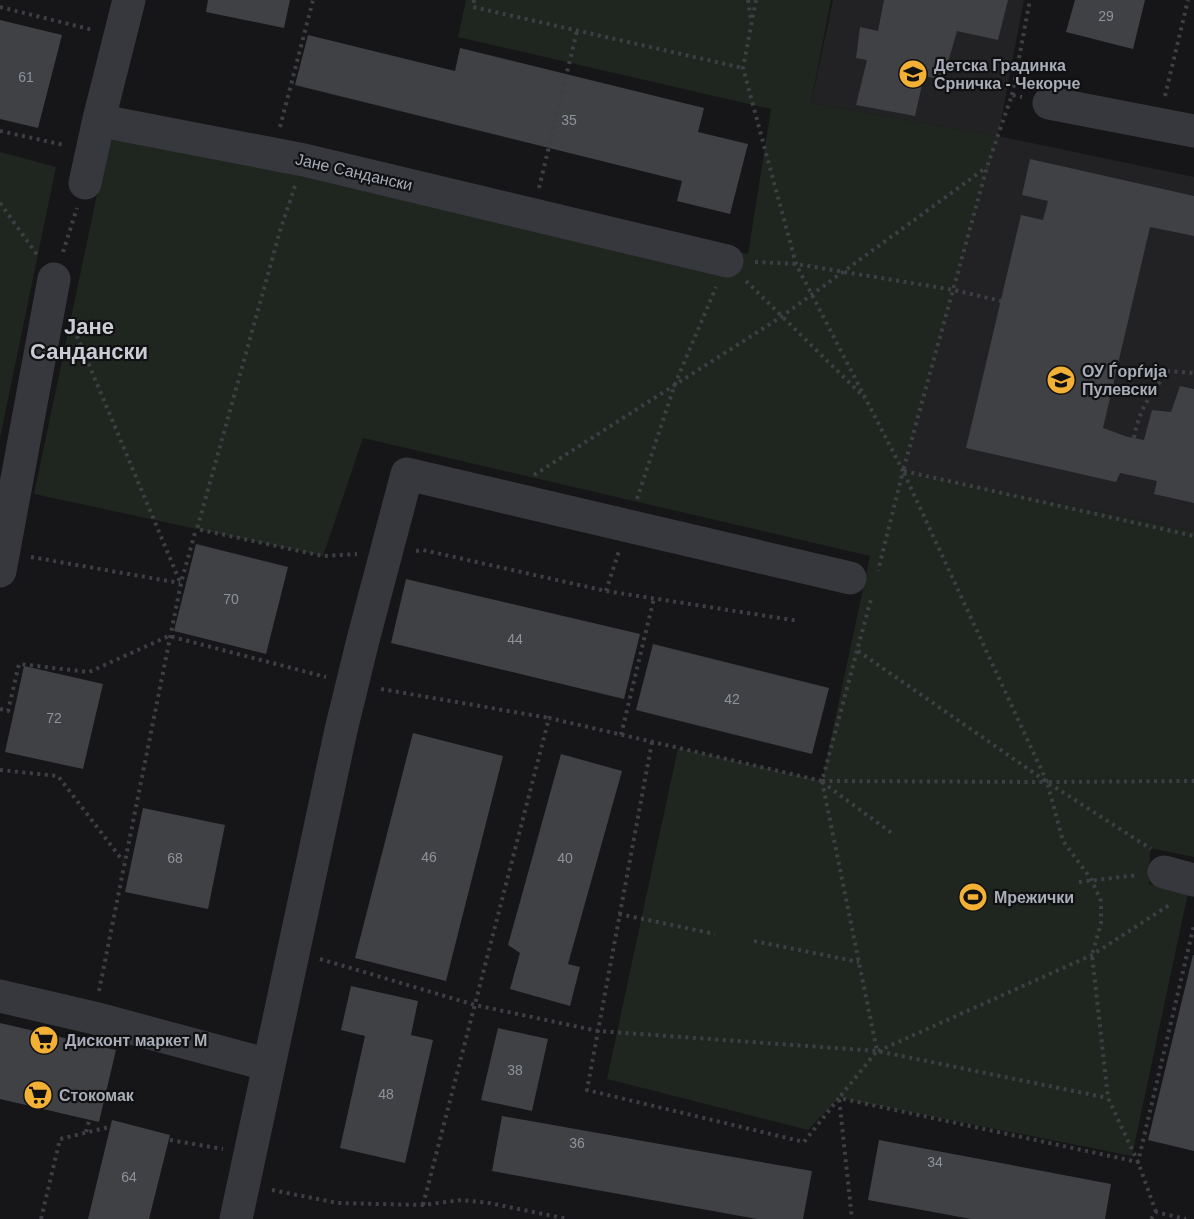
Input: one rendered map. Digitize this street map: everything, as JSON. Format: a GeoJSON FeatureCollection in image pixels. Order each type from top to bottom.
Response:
{"type":"FeatureCollection","features":[{"type":"Feature","properties":{"kind":"street"},"geometry":{"type":"LineString","coordinates":[[88,167],[129,0]]}},
{"type":"Feature","properties":{"kind":"street"},"geometry":{"type":"LineString","coordinates":[[1049,103],[1194,131]]}},
{"type":"Feature","properties":{"kind":"street","name":"Јане Сандански"},"geometry":{"type":"LineString","coordinates":[[99,119],[289,157],[727,261]]}},
{"type":"Feature","properties":{"kind":"street"},"geometry":{"type":"LineString","coordinates":[[3,545],[54,279]]}},
{"type":"Feature","properties":{"kind":"street"},"geometry":{"type":"LineString","coordinates":[[236,1219],[352,684],[407,474],[867,582]]}},
{"type":"Feature","properties":{"kind":"street"},"geometry":{"type":"LineString","coordinates":[[0,996],[269,1065]]}},
{"type":"Feature","properties":{"kind":"path"},"geometry":{"type":"LineString","coordinates":[[93,1018],[181,583],[280,231],[289,157],[314,0]]}},
{"type":"Feature","properties":{"kind":"path"},"geometry":{"type":"LineString","coordinates":[[474,0],[473,7],[743,68]]}},
{"type":"Feature","properties":{"kind":"path"},"geometry":{"type":"LineString","coordinates":[[748,0],[752,25]]}},
{"type":"Feature","properties":{"kind":"path"},"geometry":{"type":"LineString","coordinates":[[756,0],[743,68],[796,264],[903,471],[1047,782],[1063,841],[1091,879],[1101,901],[1101,923],[1092,955],[1108,1098],[1138,1162],[1156,1212]]}},
{"type":"Feature","properties":{"kind":"path"},"geometry":{"type":"LineString","coordinates":[[877,1051],[822,781],[858,651],[867,582],[903,471],[987,167],[1011,94],[1030,0]]}},
{"type":"Feature","properties":{"kind":"path"},"geometry":{"type":"LineString","coordinates":[[1158,123],[1188,0]]}},
{"type":"Feature","properties":{"kind":"path"},"geometry":{"type":"LineString","coordinates":[[0,8],[120,36]]}},
{"type":"Feature","properties":{"kind":"path"},"geometry":{"type":"LineString","coordinates":[[532,214],[577,31]]}},
{"type":"Feature","properties":{"kind":"path"},"geometry":{"type":"LineString","coordinates":[[1011,94],[1049,103]]}},
{"type":"Feature","properties":{"kind":"path"},"geometry":{"type":"LineString","coordinates":[[0,131],[88,167],[54,279]]}},
{"type":"Feature","properties":{"kind":"path"},"geometry":{"type":"LineString","coordinates":[[531,477],[781,317],[987,167]]}},
{"type":"Feature","properties":{"kind":"path"},"geometry":{"type":"LineString","coordinates":[[0,203],[54,279]]}},
{"type":"Feature","properties":{"kind":"path"},"geometry":{"type":"LineString","coordinates":[[727,261],[796,264],[954,290],[1001,301]]}},
{"type":"Feature","properties":{"kind":"path"},"geometry":{"type":"LineString","coordinates":[[727,261],[781,317],[868,400]]}},
{"type":"Feature","properties":{"kind":"path"},"geometry":{"type":"LineString","coordinates":[[606,591],[675,384],[727,261]]}},
{"type":"Feature","properties":{"kind":"path"},"geometry":{"type":"LineString","coordinates":[[72,322],[181,583]]}},
{"type":"Feature","properties":{"kind":"path"},"geometry":{"type":"LineString","coordinates":[[1134,438],[1137,418],[1168,371],[1194,373]]}},
{"type":"Feature","properties":{"kind":"path"},"geometry":{"type":"LineString","coordinates":[[903,471],[1194,536]]}},
{"type":"Feature","properties":{"kind":"path"},"geometry":{"type":"LineString","coordinates":[[196,529],[323,556]]}},
{"type":"Feature","properties":{"kind":"path"},"geometry":{"type":"LineString","coordinates":[[3,545],[181,583]]}},
{"type":"Feature","properties":{"kind":"path"},"geometry":{"type":"LineString","coordinates":[[423,550],[606,591],[799,621]]}},
{"type":"Feature","properties":{"kind":"path"},"geometry":{"type":"LineString","coordinates":[[621,735],[654,598]]}},
{"type":"Feature","properties":{"kind":"path"},"geometry":{"type":"LineString","coordinates":[[0,709],[8,711],[19,664],[89,672],[170,636],[352,684],[549,718],[822,781],[1194,781]]}},
{"type":"Feature","properties":{"kind":"path"},"geometry":{"type":"LineString","coordinates":[[858,651],[1047,782],[1150,847],[1178,885]]}},
{"type":"Feature","properties":{"kind":"path"},"geometry":{"type":"LineString","coordinates":[[423,1205],[549,718]]}},
{"type":"Feature","properties":{"kind":"path"},"geometry":{"type":"LineString","coordinates":[[652,742],[587,1090],[804,1142],[877,1051],[1092,955],[1178,885]]}},
{"type":"Feature","properties":{"kind":"path"},"geometry":{"type":"LineString","coordinates":[[0,770],[58,776],[123,861]]}},
{"type":"Feature","properties":{"kind":"path"},"geometry":{"type":"LineString","coordinates":[[822,781],[893,834]]}},
{"type":"Feature","properties":{"kind":"path"},"geometry":{"type":"LineString","coordinates":[[1079,882],[1091,879],[1178,885]]}},
{"type":"Feature","properties":{"kind":"path"},"geometry":{"type":"LineString","coordinates":[[619,914],[715,934]]}},
{"type":"Feature","properties":{"kind":"path"},"geometry":{"type":"LineString","coordinates":[[1138,1162],[1194,925]]}},
{"type":"Feature","properties":{"kind":"path"},"geometry":{"type":"LineString","coordinates":[[754,941],[859,962]]}},
{"type":"Feature","properties":{"kind":"path"},"geometry":{"type":"LineString","coordinates":[[295,951],[475,1005],[598,1031],[877,1051],[1108,1098]]}},
{"type":"Feature","properties":{"kind":"path"},"geometry":{"type":"LineString","coordinates":[[839,1098],[1138,1162]]}},
{"type":"Feature","properties":{"kind":"path"},"geometry":{"type":"LineString","coordinates":[[839,1098],[852,1219]]}},
{"type":"Feature","properties":{"kind":"path"},"geometry":{"type":"LineString","coordinates":[[86,1132],[89,1121]]}},
{"type":"Feature","properties":{"kind":"path"},"geometry":{"type":"LineString","coordinates":[[41,1219],[60,1139],[110,1127]]}},
{"type":"Feature","properties":{"kind":"path"},"geometry":{"type":"LineString","coordinates":[[170,1140],[250,1154]]}},
{"type":"Feature","properties":{"kind":"path"},"geometry":{"type":"LineString","coordinates":[[243,1185],[338,1203],[423,1205],[461,1200],[489,1203],[568,1219]]}},
{"type":"Feature","properties":{"kind":"path"},"geometry":{"type":"LineString","coordinates":[[1151,1219],[1156,1212]]}},
{"type":"Feature","properties":{"kind":"path"},"geometry":{"type":"LineString","coordinates":[[1156,1212],[1186,1219]]}},
{"type":"Feature","properties":{"kind":"shaded area"},"geometry":{"type":"Polygon","coordinates":[[[466,0],[831,0],[811,103],[998,136],[903,471],[1194,531],[1194,857],[1150,848],[1149,884],[1188,893],[1132,1156],[839,1098],[808,1130],[607,1079],[678,748],[822,781],[870,556],[363,438],[323,556],[34,494],[112,123],[748,254],[771,109],[458,37],[466,0]]]}},
{"type":"Feature","properties":{"kind":"shaded area","name":"ОУ Ѓорѓија Пулевски"},"geometry":{"type":"Polygon","coordinates":[[[833,0],[1024,0],[998,136],[1194,177],[1194,531],[903,471],[997,136],[811,103],[833,0]]]}},
{"type":"Feature","properties":{"kind":"shaded area"},"geometry":{"type":"Polygon","coordinates":[[[0,152],[56,167],[0,438],[0,152]]]}},
{"type":"Feature","properties":{"kind":"building"},"geometry":{"type":"Polygon","coordinates":[[[208,0],[290,0],[284,28],[206,12],[208,0]]]}},
{"type":"Feature","properties":{"kind":"building"},"geometry":{"type":"Polygon","coordinates":[[[884,0],[1008,0],[998,40],[957,31],[943,80],[924,76],[915,116],[856,105],[867,60],[856,58],[860,27],[878,31],[884,0]]]}},
{"type":"Feature","properties":{"kind":"building"},"geometry":{"type":"Polygon","coordinates":[[[1075,0],[1145,0],[1133,49],[1066,32],[1075,0]]]}},
{"type":"Feature","properties":{"kind":"building"},"geometry":{"type":"Polygon","coordinates":[[[0,20],[62,35],[38,128],[0,119],[0,20]]]}},
{"type":"Feature","properties":{"kind":"building"},"geometry":{"type":"Polygon","coordinates":[[[308,35],[455,71],[460,48],[704,108],[698,132],[748,144],[730,214],[677,201],[682,181],[295,85],[308,35]]]}},
{"type":"Feature","properties":{"kind":"building"},"geometry":{"type":"Polygon","coordinates":[[[1030,159],[1194,196],[1194,236],[1150,227],[1103,428],[1144,440],[1152,410],[1171,412],[1180,386],[1194,389],[1194,503],[1154,494],[1157,481],[1120,473],[1116,482],[966,448],[1021,215],[1043,220],[1048,201],[1022,195],[1030,159]]]}},
{"type":"Feature","properties":{"kind":"building"},"geometry":{"type":"Polygon","coordinates":[[[196,544],[288,567],[266,654],[174,631],[196,544]]]}},
{"type":"Feature","properties":{"kind":"building"},"geometry":{"type":"Polygon","coordinates":[[[406,579],[640,634],[624,699],[391,643],[406,579]]]}},
{"type":"Feature","properties":{"kind":"building"},"geometry":{"type":"Polygon","coordinates":[[[653,644],[829,688],[812,754],[636,710],[653,644]]]}},
{"type":"Feature","properties":{"kind":"building"},"geometry":{"type":"Polygon","coordinates":[[[24,666],[103,684],[83,769],[5,752],[24,666]]]}},
{"type":"Feature","properties":{"kind":"building"},"geometry":{"type":"Polygon","coordinates":[[[413,733],[503,756],[446,981],[355,958],[413,733]]]}},
{"type":"Feature","properties":{"kind":"building"},"geometry":{"type":"Polygon","coordinates":[[[561,754],[622,771],[568,964],[580,967],[570,1006],[510,989],[520,953],[508,945],[561,754]]]}},
{"type":"Feature","properties":{"kind":"building"},"geometry":{"type":"Polygon","coordinates":[[[143,808],[225,825],[208,909],[125,892],[143,808]]]}},
{"type":"Feature","properties":{"kind":"building"},"geometry":{"type":"Polygon","coordinates":[[[1194,955],[1194,1151],[1148,1140],[1194,955]]]}},
{"type":"Feature","properties":{"kind":"building"},"geometry":{"type":"Polygon","coordinates":[[[351,986],[418,1001],[411,1035],[433,1040],[405,1163],[340,1148],[365,1036],[341,1030],[351,986]]]}},
{"type":"Feature","properties":{"kind":"building"},"geometry":{"type":"Polygon","coordinates":[[[0,1023],[116,1050],[99,1122],[0,1099],[0,1023]]]}},
{"type":"Feature","properties":{"kind":"building"},"geometry":{"type":"Polygon","coordinates":[[[498,1028],[548,1039],[532,1111],[481,1100],[498,1028]]]}},
{"type":"Feature","properties":{"kind":"building"},"geometry":{"type":"Polygon","coordinates":[[[502,1116],[812,1171],[803,1219],[757,1219],[492,1171],[502,1116]]]}},
{"type":"Feature","properties":{"kind":"building"},"geometry":{"type":"Polygon","coordinates":[[[112,1120],[170,1135],[149,1219],[88,1219],[112,1120]]]}},
{"type":"Feature","properties":{"kind":"building"},"geometry":{"type":"Polygon","coordinates":[[[879,1140],[1111,1184],[1105,1219],[971,1219],[868,1200],[879,1140]]]}},
{"type":"Feature","properties":{"kind":"place","name":"Детска Градинка Срничка - Чекорче"},"geometry":{"type":"Point","coordinates":[913,74]}},
{"type":"Feature","properties":{"kind":"place","name":"ОУ Ѓорѓија Пулевски"},"geometry":{"type":"Point","coordinates":[1061,380]}},
{"type":"Feature","properties":{"kind":"place","name":"Мрежички"},"geometry":{"type":"Point","coordinates":[973,897]}},
{"type":"Feature","properties":{"kind":"place","name":"Дисконт маркет М"},"geometry":{"type":"Point","coordinates":[44,1040]}},
{"type":"Feature","properties":{"kind":"place","name":"Стокомак"},"geometry":{"type":"Point","coordinates":[38,1095]}},
{"type":"Feature","properties":{"kind":"district","name":"Јане Сандански"},"geometry":{"type":"Point","coordinates":[89,338]}}]}
